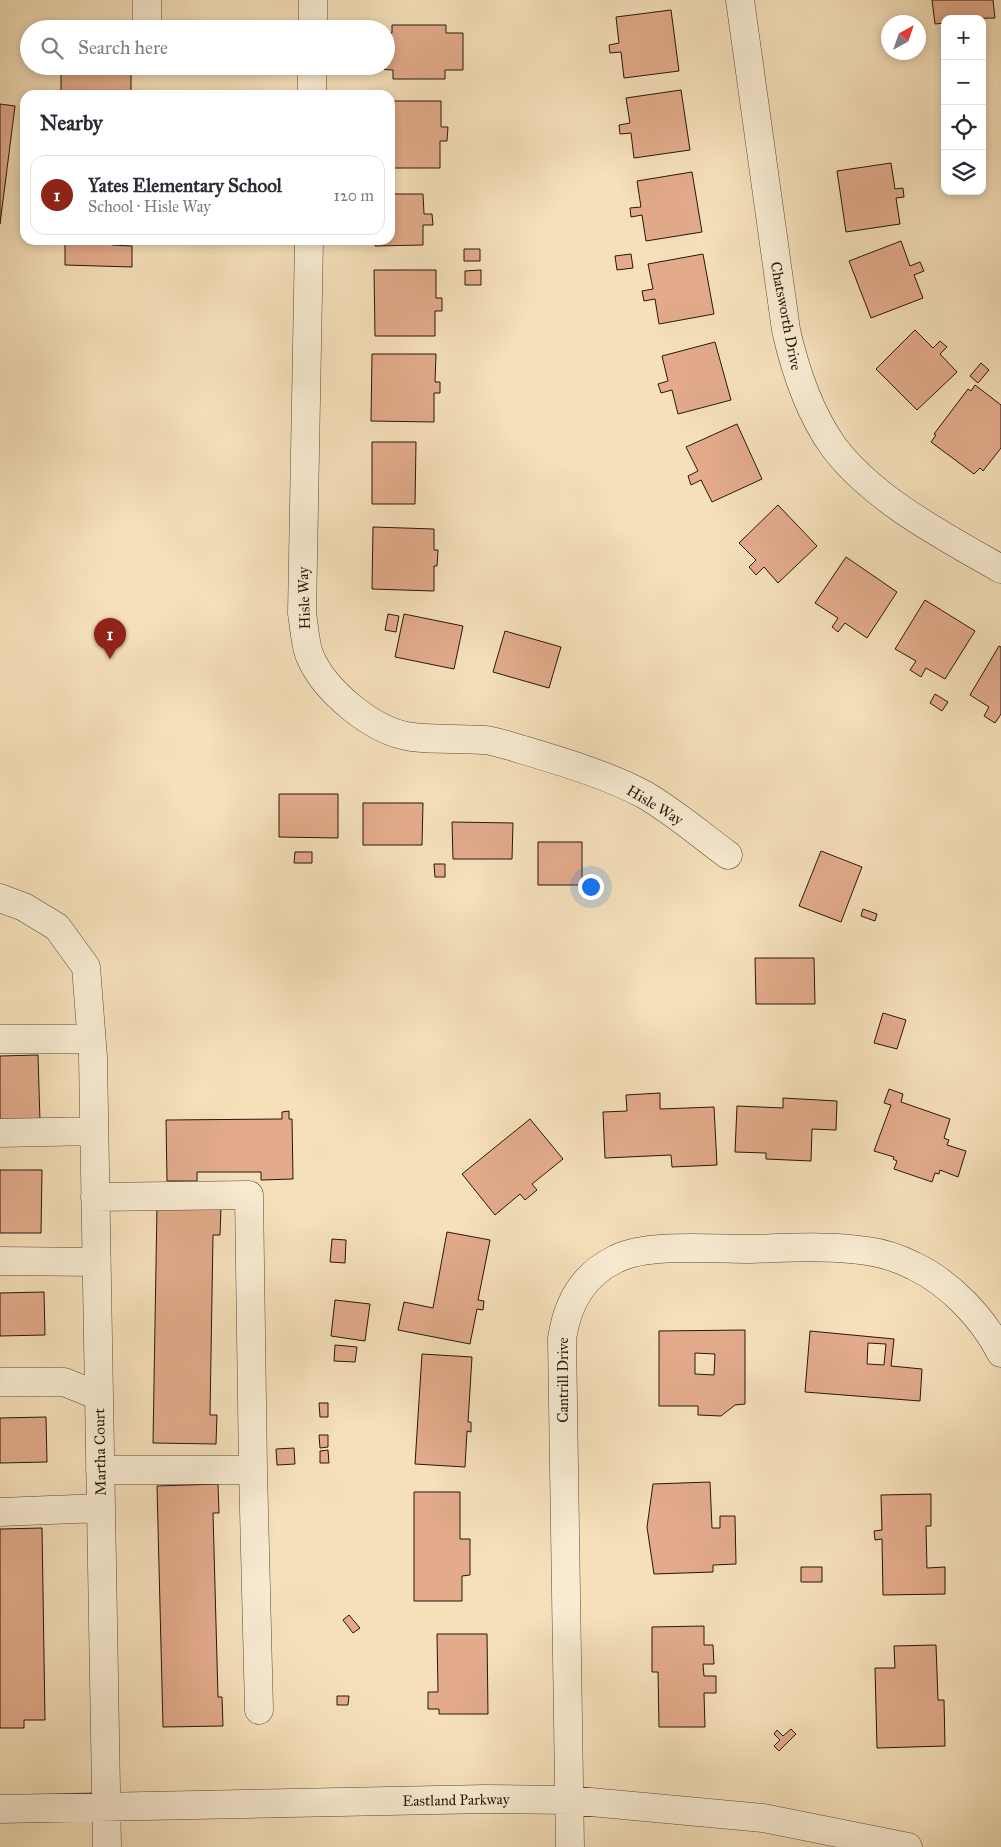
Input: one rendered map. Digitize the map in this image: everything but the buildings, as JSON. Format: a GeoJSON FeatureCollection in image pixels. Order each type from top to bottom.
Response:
{"type":"FeatureCollection","features":[{"type":"Feature","properties":{"kind":"street"},"geometry":{"type":"LineString","coordinates":[[147,0],[147,20]]}},
{"type":"Feature","properties":{"kind":"street"},"geometry":{"type":"LineString","coordinates":[[313,20],[314,0]]}},
{"type":"Feature","properties":{"kind":"street","name":"Chatsworth Drive"},"geometry":{"type":"LineString","coordinates":[[740,0],[786,330],[795,369],[811,406],[833,445],[860,476],[911,515],[1001,568]]}},
{"type":"Feature","properties":{"kind":"street"},"geometry":{"type":"LineString","coordinates":[[312,75],[312,90]]}},
{"type":"Feature","properties":{"kind":"street","name":"Hisle Way"},"geometry":{"type":"LineString","coordinates":[[309,245],[302,613],[309,653],[318,670],[329,686],[347,703],[365,717],[389,729],[409,737],[486,740],[521,749],[615,782],[645,796],[728,855]]}},
{"type":"Feature","properties":{"kind":"street","name":"Martha Court"},"geometry":{"type":"LineString","coordinates":[[0,898],[24,907],[57,927],[86,967],[92,1048],[94,1131],[107,1847]]}},
{"type":"Feature","properties":{"kind":"street"},"geometry":{"type":"LineString","coordinates":[[0,1039],[92,1048]]}},
{"type":"Feature","properties":{"kind":"street"},"geometry":{"type":"LineString","coordinates":[[0,1133],[94,1131]]}},
{"type":"Feature","properties":{"kind":"street"},"geometry":{"type":"LineString","coordinates":[[95,1197],[249,1195],[259,1710]]}},
{"type":"Feature","properties":{"kind":"street","name":"Cantrill Drive"},"geometry":{"type":"LineString","coordinates":[[570,1847],[562,1339],[569,1305],[580,1286],[596,1270],[632,1252],[838,1248],[869,1251],[915,1266],[940,1282],[976,1314],[1001,1353]]}},
{"type":"Feature","properties":{"kind":"street"},"geometry":{"type":"LineString","coordinates":[[0,1261],[96,1262]]}},
{"type":"Feature","properties":{"kind":"street"},"geometry":{"type":"LineString","coordinates":[[0,1382],[64,1382],[99,1396]]}},
{"type":"Feature","properties":{"kind":"street"},"geometry":{"type":"LineString","coordinates":[[100,1470],[253,1470]]}},
{"type":"Feature","properties":{"kind":"street"},"geometry":{"type":"LineString","coordinates":[[0,1512],[101,1508]]}},
{"type":"Feature","properties":{"kind":"street","name":"Eastland Parkway"},"geometry":{"type":"LineString","coordinates":[[0,1809],[486,1799],[569,1800],[763,1818],[908,1847]]}},
{"type":"Feature","properties":{"kind":"place","name":"Yates Elementary School"},"geometry":{"type":"Point","coordinates":[110,659]}}]}
